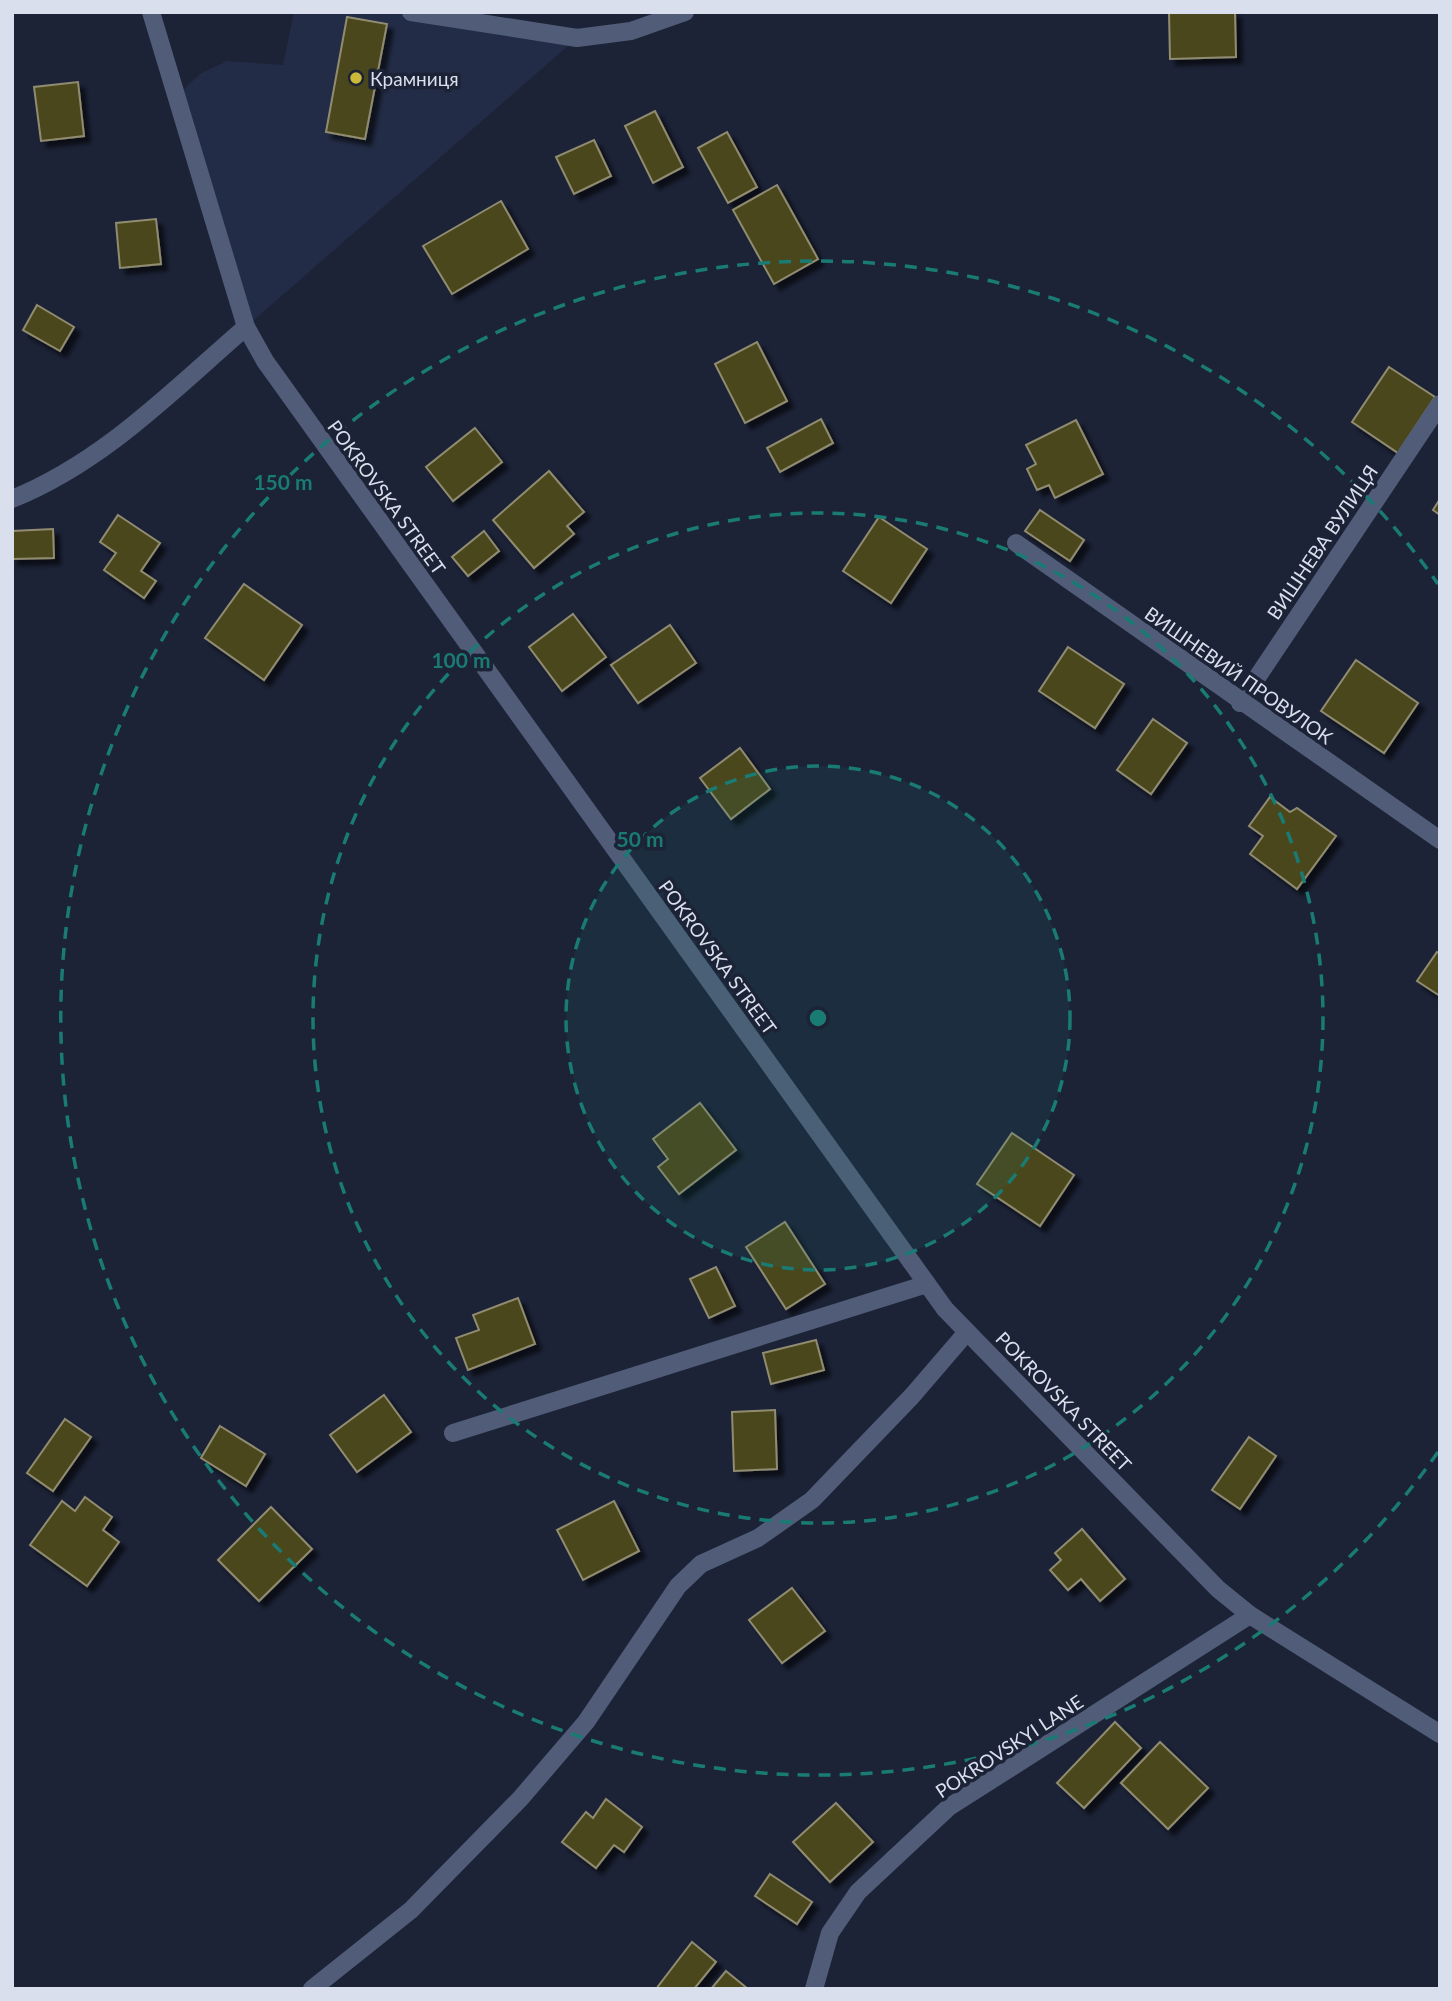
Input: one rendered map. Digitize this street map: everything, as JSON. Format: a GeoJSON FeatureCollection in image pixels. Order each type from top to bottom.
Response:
{"type":"FeatureCollection","features":[{"type":"Feature","properties":{"kind":"street","name":"POKROVSKA STREET"},"geometry":{"type":"LineString","coordinates":[[151,12],[246,327],[287,394],[928,1284],[967,1332],[1218,1589],[1250,1615],[1440,1734]]}},
{"type":"Feature","properties":{"kind":"street"},"geometry":{"type":"LineString","coordinates":[[411,12],[577,38],[631,31],[685,12]]}},
{"type":"Feature","properties":{"kind":"street"},"geometry":{"type":"LineString","coordinates":[[12,499],[70,472],[104,450],[246,327]]}},
{"type":"Feature","properties":{"kind":"street","name":"ВИШНЕВА ВУЛИЦЯ"},"geometry":{"type":"LineString","coordinates":[[1240,703],[1440,404]]}},
{"type":"Feature","properties":{"kind":"street","name":"ВИШНЕВИЙ ПРОВУЛОК"},"geometry":{"type":"LineString","coordinates":[[1016,543],[1240,703],[1440,840]]}},
{"type":"Feature","properties":{"kind":"street"},"geometry":{"type":"LineString","coordinates":[[453,1433],[928,1284]]}},
{"type":"Feature","properties":{"kind":"street"},"geometry":{"type":"LineString","coordinates":[[312,1989],[411,1910],[520,1799],[586,1722],[678,1586],[701,1564],[758,1538],[813,1500],[912,1396],[967,1332]]}},
{"type":"Feature","properties":{"kind":"street","name":"POKROVSKYI LANE"},"geometry":{"type":"LineString","coordinates":[[814,1989],[830,1933],[858,1892],[949,1807],[1250,1615]]}},
{"type":"Feature","properties":{"kind":"shaded area"},"geometry":{"type":"Polygon","coordinates":[[[294,12],[411,12],[577,38],[246,327],[177,96],[200,74],[227,61],[283,65],[294,12]]]}},
{"type":"Feature","properties":{"kind":"building"},"geometry":{"type":"Polygon","coordinates":[[[1169,12],[1235,12],[1236,57],[1170,59],[1169,12]]]}},
{"type":"Feature","properties":{"kind":"building","name":"Крамниця"},"geometry":{"type":"Polygon","coordinates":[[[347,17],[387,24],[365,139],[326,132],[347,17]]]}},
{"type":"Feature","properties":{"kind":"building"},"geometry":{"type":"Polygon","coordinates":[[[78,82],[84,136],[41,141],[34,87],[78,82]]]}},
{"type":"Feature","properties":{"kind":"building"},"geometry":{"type":"Polygon","coordinates":[[[655,111],[683,167],[653,183],[625,126],[655,111]]]}},
{"type":"Feature","properties":{"kind":"building"},"geometry":{"type":"Polygon","coordinates":[[[727,132],[757,187],[728,203],[698,148],[727,132]]]}},
{"type":"Feature","properties":{"kind":"building"},"geometry":{"type":"Polygon","coordinates":[[[594,140],[611,176],[574,194],[556,157],[594,140]]]}},
{"type":"Feature","properties":{"kind":"building"},"geometry":{"type":"Polygon","coordinates":[[[777,185],[818,259],[774,284],[733,210],[777,185]]]}},
{"type":"Feature","properties":{"kind":"building"},"geometry":{"type":"Polygon","coordinates":[[[501,201],[528,249],[452,294],[423,246],[501,201]]]}},
{"type":"Feature","properties":{"kind":"building"},"geometry":{"type":"Polygon","coordinates":[[[156,219],[161,264],[120,268],[116,223],[156,219]]]}},
{"type":"Feature","properties":{"kind":"building"},"geometry":{"type":"Polygon","coordinates":[[[37,305],[74,327],[60,351],[23,330],[37,305]]]}},
{"type":"Feature","properties":{"kind":"building"},"geometry":{"type":"Polygon","coordinates":[[[757,342],[787,401],[745,423],[715,364],[757,342]]]}},
{"type":"Feature","properties":{"kind":"building"},"geometry":{"type":"Polygon","coordinates":[[[1389,367],[1435,397],[1398,453],[1352,422],[1389,367]]]}},
{"type":"Feature","properties":{"kind":"building"},"geometry":{"type":"Polygon","coordinates":[[[821,419],[833,443],[780,472],[767,448],[821,419]]]}},
{"type":"Feature","properties":{"kind":"building"},"geometry":{"type":"Polygon","coordinates":[[[1076,420],[1103,474],[1055,498],[1049,485],[1037,490],[1027,469],[1036,464],[1026,445],[1076,420]]]}},
{"type":"Feature","properties":{"kind":"building"},"geometry":{"type":"Polygon","coordinates":[[[475,428],[502,462],[453,501],[426,467],[475,428]]]}},
{"type":"Feature","properties":{"kind":"building"},"geometry":{"type":"Polygon","coordinates":[[[549,471],[584,512],[567,526],[574,534],[534,568],[493,520],[549,471]]]}},
{"type":"Feature","properties":{"kind":"building"},"geometry":{"type":"Polygon","coordinates":[[[1440,499],[1440,515],[1433,510],[1440,499]]]}},
{"type":"Feature","properties":{"kind":"building"},"geometry":{"type":"Polygon","coordinates":[[[1040,510],[1084,540],[1070,561],[1025,531],[1040,510]]]}},
{"type":"Feature","properties":{"kind":"building"},"geometry":{"type":"Polygon","coordinates":[[[118,515],[160,543],[141,571],[156,581],[144,598],[104,570],[116,553],[100,542],[118,515]]]}},
{"type":"Feature","properties":{"kind":"building"},"geometry":{"type":"Polygon","coordinates":[[[879,517],[927,549],[891,603],[843,571],[879,517]]]}},
{"type":"Feature","properties":{"kind":"building"},"geometry":{"type":"Polygon","coordinates":[[[53,529],[54,558],[12,559],[12,531],[53,529]]]}},
{"type":"Feature","properties":{"kind":"building"},"geometry":{"type":"Polygon","coordinates":[[[484,531],[499,551],[468,576],[452,557],[484,531]]]}},
{"type":"Feature","properties":{"kind":"building"},"geometry":{"type":"Polygon","coordinates":[[[244,584],[302,625],[264,680],[205,638],[244,584]]]}},
{"type":"Feature","properties":{"kind":"building"},"geometry":{"type":"Polygon","coordinates":[[[573,614],[606,657],[562,691],[529,647],[573,614]]]}},
{"type":"Feature","properties":{"kind":"building"},"geometry":{"type":"Polygon","coordinates":[[[670,625],[696,663],[638,703],[611,665],[670,625]]]}},
{"type":"Feature","properties":{"kind":"building"},"geometry":{"type":"Polygon","coordinates":[[[1068,647],[1124,684],[1095,728],[1039,691],[1068,647]]]}},
{"type":"Feature","properties":{"kind":"building"},"geometry":{"type":"Polygon","coordinates":[[[1356,660],[1418,703],[1384,753],[1321,711],[1356,660]]]}},
{"type":"Feature","properties":{"kind":"building"},"geometry":{"type":"Polygon","coordinates":[[[1153,719],[1187,743],[1151,794],[1117,770],[1153,719]]]}},
{"type":"Feature","properties":{"kind":"building"},"geometry":{"type":"Polygon","coordinates":[[[740,748],[770,789],[731,819],[700,778],[740,748]]]}},
{"type":"Feature","properties":{"kind":"building"},"geometry":{"type":"Polygon","coordinates":[[[1270,797],[1290,812],[1297,808],[1336,836],[1297,889],[1250,854],[1263,836],[1249,826],[1270,797]]]}},
{"type":"Feature","properties":{"kind":"building"},"geometry":{"type":"Polygon","coordinates":[[[1437,952],[1440,954],[1440,996],[1417,981],[1437,952]]]}},
{"type":"Feature","properties":{"kind":"building"},"geometry":{"type":"Polygon","coordinates":[[[700,1103],[736,1150],[679,1194],[658,1167],[668,1159],[653,1139],[700,1103]]]}},
{"type":"Feature","properties":{"kind":"building"},"geometry":{"type":"Polygon","coordinates":[[[1012,1133],[1074,1175],[1040,1226],[977,1184],[1012,1133]]]}},
{"type":"Feature","properties":{"kind":"building"},"geometry":{"type":"Polygon","coordinates":[[[785,1222],[825,1284],[786,1309],[746,1247],[785,1222]]]}},
{"type":"Feature","properties":{"kind":"building"},"geometry":{"type":"Polygon","coordinates":[[[716,1267],[735,1306],[709,1318],[690,1279],[716,1267]]]}},
{"type":"Feature","properties":{"kind":"building"},"geometry":{"type":"Polygon","coordinates":[[[518,1298],[535,1344],[468,1370],[456,1338],[479,1330],[473,1315],[518,1298]]]}},
{"type":"Feature","properties":{"kind":"building"},"geometry":{"type":"Polygon","coordinates":[[[816,1340],[824,1370],[771,1384],[763,1353],[816,1340]]]}},
{"type":"Feature","properties":{"kind":"building"},"geometry":{"type":"Polygon","coordinates":[[[384,1395],[411,1432],[357,1472],[330,1435],[384,1395]]]}},
{"type":"Feature","properties":{"kind":"building"},"geometry":{"type":"Polygon","coordinates":[[[775,1410],[777,1469],[734,1471],[732,1412],[775,1410]]]}},
{"type":"Feature","properties":{"kind":"building"},"geometry":{"type":"Polygon","coordinates":[[[65,1419],[91,1437],[53,1491],[27,1473],[65,1419]]]}},
{"type":"Feature","properties":{"kind":"building"},"geometry":{"type":"Polygon","coordinates":[[[220,1426],[265,1454],[246,1486],[201,1458],[220,1426]]]}},
{"type":"Feature","properties":{"kind":"building"},"geometry":{"type":"Polygon","coordinates":[[[1249,1437],[1276,1456],[1240,1509],[1212,1490],[1249,1437]]]}},
{"type":"Feature","properties":{"kind":"building"},"geometry":{"type":"Polygon","coordinates":[[[85,1497],[112,1517],[103,1530],[119,1542],[87,1586],[30,1545],[62,1501],[75,1511],[85,1497]]]}},
{"type":"Feature","properties":{"kind":"building"},"geometry":{"type":"Polygon","coordinates":[[[614,1501],[639,1551],[583,1580],[557,1530],[614,1501]]]}},
{"type":"Feature","properties":{"kind":"building"},"geometry":{"type":"Polygon","coordinates":[[[271,1507],[312,1549],[259,1601],[218,1560],[271,1507]]]}},
{"type":"Feature","properties":{"kind":"building"},"geometry":{"type":"Polygon","coordinates":[[[1082,1529],[1125,1579],[1100,1601],[1081,1579],[1068,1590],[1050,1570],[1061,1560],[1055,1553],[1082,1529]]]}},
{"type":"Feature","properties":{"kind":"building"},"geometry":{"type":"Polygon","coordinates":[[[792,1588],[825,1631],[782,1663],[749,1620],[792,1588]]]}},
{"type":"Feature","properties":{"kind":"building"},"geometry":{"type":"Polygon","coordinates":[[[1115,1722],[1141,1748],[1084,1808],[1057,1783],[1115,1722]]]}},
{"type":"Feature","properties":{"kind":"building"},"geometry":{"type":"Polygon","coordinates":[[[1160,1742],[1208,1788],[1168,1829],[1121,1783],[1160,1742]]]}},
{"type":"Feature","properties":{"kind":"building"},"geometry":{"type":"Polygon","coordinates":[[[606,1799],[642,1827],[624,1852],[614,1845],[596,1868],[562,1842],[586,1812],[593,1818],[606,1799]]]}},
{"type":"Feature","properties":{"kind":"building"},"geometry":{"type":"Polygon","coordinates":[[[836,1803],[873,1842],[830,1882],[793,1842],[836,1803]]]}},
{"type":"Feature","properties":{"kind":"building"},"geometry":{"type":"Polygon","coordinates":[[[770,1874],[812,1902],[797,1924],[755,1896],[770,1874]]]}},
{"type":"Feature","properties":{"kind":"building"},"geometry":{"type":"Polygon","coordinates":[[[692,1942],[716,1962],[694,1989],[656,1989],[692,1942]]]}},
{"type":"Feature","properties":{"kind":"building"},"geometry":{"type":"Polygon","coordinates":[[[726,1971],[748,1989],[711,1989],[726,1971]]]}},
{"type":"Feature","properties":{"kind":"place","name":"Крамниця"},"geometry":{"type":"Point","coordinates":[356,78]}}]}
